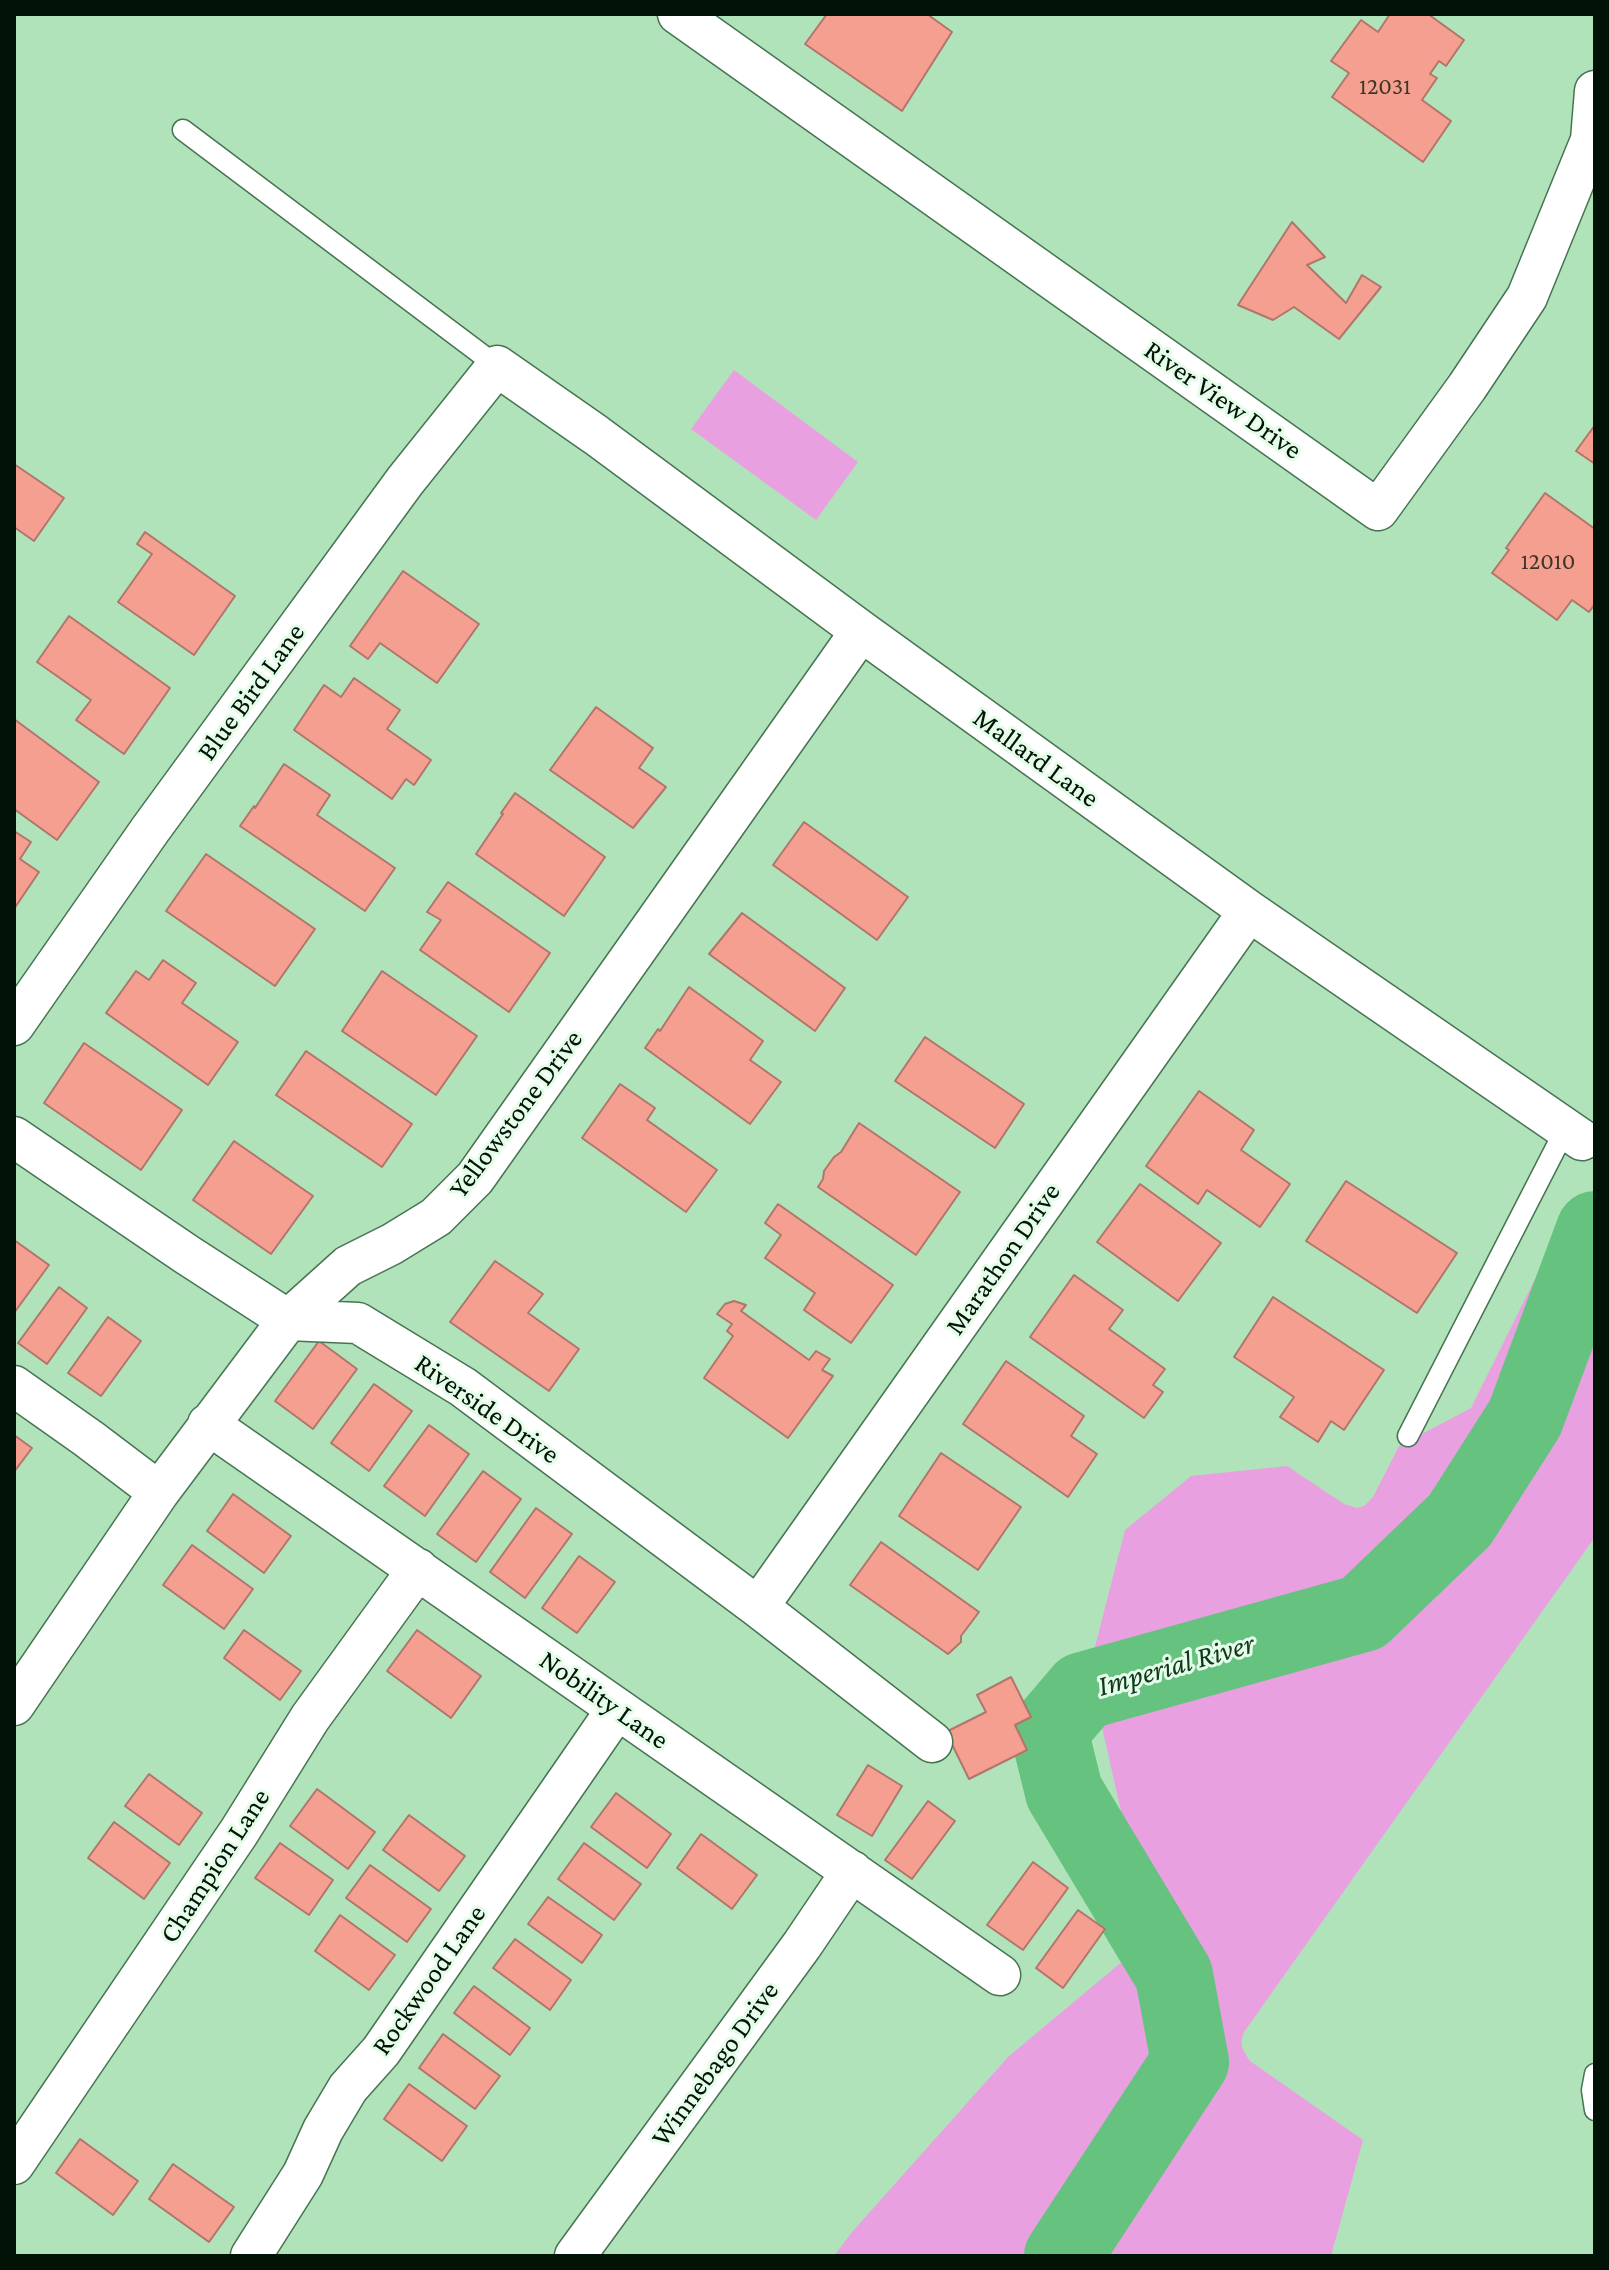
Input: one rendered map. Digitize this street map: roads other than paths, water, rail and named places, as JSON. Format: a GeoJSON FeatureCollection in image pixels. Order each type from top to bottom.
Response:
{"type":"FeatureCollection","features":[{"type":"Feature","properties":{"kind":"street","name":"River View Drive"},"geometry":{"type":"LineString","coordinates":[[678,14],[1378,510],[1467,387],[1527,297],[1591,140],[1595,91]]}},
{"type":"Feature","properties":{"kind":"street","name":"Mallard Lane"},"geometry":{"type":"LineString","coordinates":[[497,366],[1249,911],[1574,1134]]}},
{"type":"Feature","properties":{"kind":"street","name":"Blue Bird Lane"},"geometry":{"type":"LineString","coordinates":[[14,1025],[150,830],[405,481],[497,366]]}},
{"type":"Feature","properties":{"kind":"street","name":"Yellowstone Drive"},"geometry":{"type":"LineString","coordinates":[[14,1705],[159,1492],[288,1320],[348,1266],[436,1217],[475,1178],[861,631]]}},
{"type":"Feature","properties":{"kind":"street","name":"Marathon Drive"},"geometry":{"type":"LineString","coordinates":[[758,1607],[1249,911]]}},
{"type":"Feature","properties":{"kind":"street"},"geometry":{"type":"LineString","coordinates":[[14,1137],[288,1320]]}},
{"type":"Feature","properties":{"kind":"street","name":"Riverside Drive"},"geometry":{"type":"LineString","coordinates":[[288,1320],[358,1323],[463,1387],[758,1607],[932,1742]]}},
{"type":"Feature","properties":{"kind":"street"},"geometry":{"type":"LineString","coordinates":[[14,1386],[159,1492]]}},
{"type":"Feature","properties":{"kind":"street","name":"Nobility Lane"},"geometry":{"type":"LineString","coordinates":[[208,1424],[1000,1975]]}},
{"type":"Feature","properties":{"kind":"street","name":"Champion Lane"},"geometry":{"type":"LineString","coordinates":[[14,2164],[239,1832],[310,1718],[418,1569]]}},
{"type":"Feature","properties":{"kind":"street","name":"Rockwood Lane"},"geometry":{"type":"LineString","coordinates":[[251,2256],[303,2174],[323,2130],[348,2088],[381,2051],[617,1709]]}},
{"type":"Feature","properties":{"kind":"street","name":"Winnebago Drive"},"geometry":{"type":"LineString","coordinates":[[575,2256],[802,1945],[852,1871]]}},
{"type":"Feature","properties":{"kind":"lane"},"geometry":{"type":"LineString","coordinates":[[183,130],[497,366]]}},
{"type":"Feature","properties":{"kind":"lane"},"geometry":{"type":"LineString","coordinates":[[1408,1436],[1574,1134]]}},
{"type":"Feature","properties":{"kind":"lane"},"geometry":{"type":"LineString","coordinates":[[1595,2074],[1592,2090],[1595,2110]]}},
{"type":"Feature","properties":{"kind":"waterway","name":"Imperial River"},"geometry":{"type":"LineString","coordinates":[[1063,2256],[1190,2062],[1174,1975],[1064,1792],[1049,1731],[1083,1691],[1363,1613],[1460,1520],[1525,1418],[1595,1230]]}}]}
